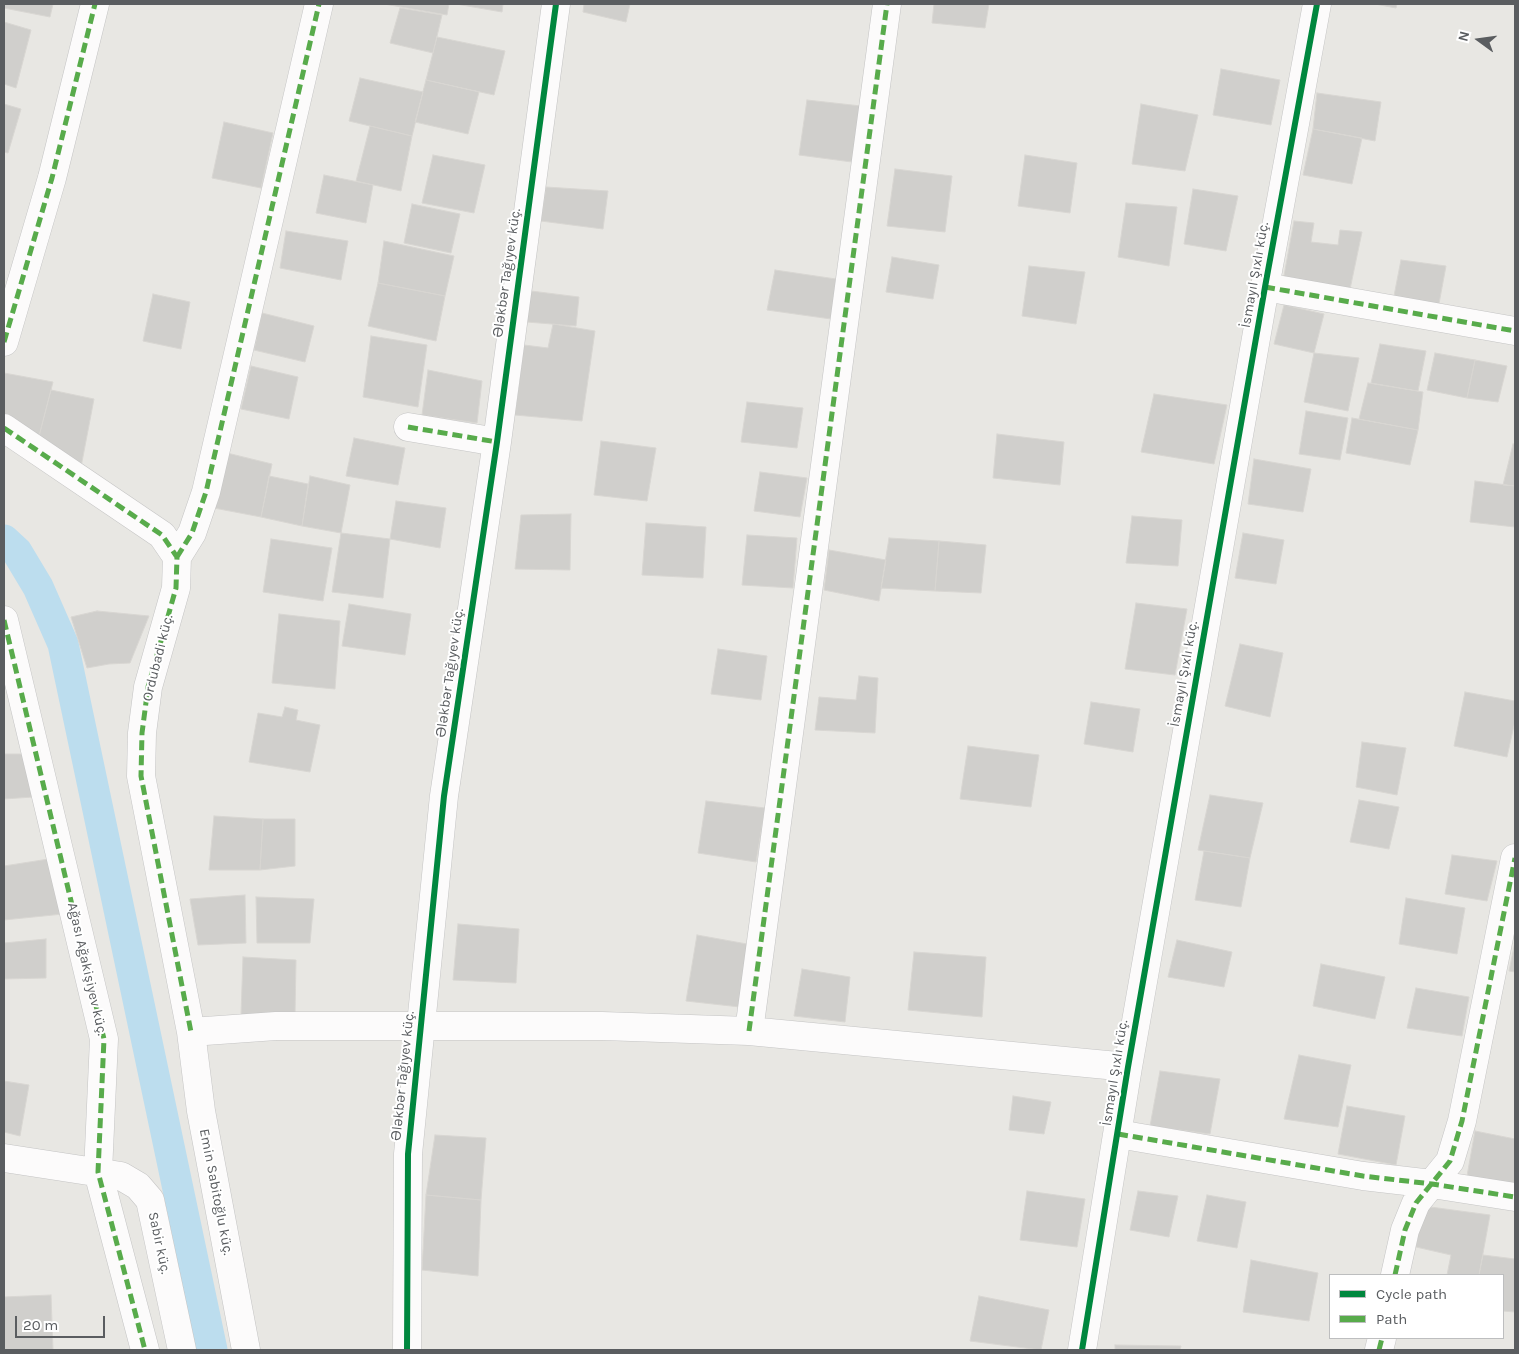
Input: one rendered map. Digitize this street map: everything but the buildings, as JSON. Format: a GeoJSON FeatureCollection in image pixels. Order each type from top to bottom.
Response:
{"type":"FeatureCollection","features":[{"type":"Feature","properties":{"kind":"street"},"geometry":{"type":"LineString","coordinates":[[4,342],[52,178],[95,4]]}},
{"type":"Feature","properties":{"kind":"street"},"geometry":{"type":"LineString","coordinates":[[4,428],[162,535],[177,557],[192,533],[206,492],[319,4]]}},
{"type":"Feature","properties":{"kind":"street","name":"Ələkbər Tağıyev küç."},"geometry":{"type":"LineString","coordinates":[[408,1350],[408,1154],[444,796],[497,442],[556,4]]}},
{"type":"Feature","properties":{"kind":"street"},"geometry":{"type":"LineString","coordinates":[[749,1031],[887,4]]}},
{"type":"Feature","properties":{"kind":"street","name":"İsmayıl Şıxlı küç."},"geometry":{"type":"LineString","coordinates":[[1082,1350],[1128,1067],[1265,287],[1317,4]]}},
{"type":"Feature","properties":{"kind":"street"},"geometry":{"type":"LineString","coordinates":[[1265,287],[1515,331]]}},
{"type":"Feature","properties":{"kind":"street"},"geometry":{"type":"LineString","coordinates":[[408,427],[497,442]]}},
{"type":"Feature","properties":{"kind":"street","name":"Ordubadi küç."},"geometry":{"type":"LineString","coordinates":[[177,557],[176,588],[148,687],[142,733],[141,776],[191,1032]]}},
{"type":"Feature","properties":{"kind":"street","name":"Ağası Ağakişiyev küç."},"geometry":{"type":"LineString","coordinates":[[4,620],[104,1039],[98,1172],[145,1350]]}},
{"type":"Feature","properties":{"kind":"street"},"geometry":{"type":"LineString","coordinates":[[1395,1274],[1405,1230],[1416,1203],[1450,1161],[1462,1121],[1515,858]]}},
{"type":"Feature","properties":{"kind":"street"},"geometry":{"type":"LineString","coordinates":[[191,1032],[276,1026],[602,1026],[749,1031],[1128,1067]]}},
{"type":"Feature","properties":{"kind":"street","name":"Emin Sabitoğlu küç."},"geometry":{"type":"LineString","coordinates":[[191,1032],[201,1111],[246,1350]]}},
{"type":"Feature","properties":{"kind":"street"},"geometry":{"type":"LineString","coordinates":[[1118,1134],[1363,1176],[1432,1184],[1515,1197]]}},
{"type":"Feature","properties":{"kind":"street","name":"Sabir küç."},"geometry":{"type":"LineString","coordinates":[[4,1158],[121,1176],[138,1186],[150,1200],[182,1350]]}},
{"type":"Feature","properties":{"kind":"waterway"},"geometry":{"type":"LineString","coordinates":[[4,540],[17,552],[38,587],[63,644],[212,1350]]}},
{"type":"Feature","properties":{"kind":"marked path"},"geometry":{"type":"LineString","coordinates":[[4,342],[52,178],[95,4]]}},
{"type":"Feature","properties":{"kind":"marked path"},"geometry":{"type":"LineString","coordinates":[[177,557],[192,533],[206,492],[319,4]]}},
{"type":"Feature","properties":{"kind":"marked path"},"geometry":{"type":"LineString","coordinates":[[749,1031],[887,4]]}},
{"type":"Feature","properties":{"kind":"marked path"},"geometry":{"type":"LineString","coordinates":[[1265,287],[1515,331]]}},
{"type":"Feature","properties":{"kind":"marked path"},"geometry":{"type":"LineString","coordinates":[[408,427],[497,442]]}},
{"type":"Feature","properties":{"kind":"marked path"},"geometry":{"type":"LineString","coordinates":[[4,428],[162,535],[177,557],[176,588],[148,687],[142,733],[141,776],[191,1032]]}},
{"type":"Feature","properties":{"kind":"marked path"},"geometry":{"type":"LineString","coordinates":[[4,620],[104,1039],[98,1172],[145,1350]]}},
{"type":"Feature","properties":{"kind":"marked path"},"geometry":{"type":"LineString","coordinates":[[1395,1274],[1405,1230],[1416,1203],[1450,1161],[1462,1121],[1515,858]]}},
{"type":"Feature","properties":{"kind":"marked path"},"geometry":{"type":"LineString","coordinates":[[1118,1134],[1363,1176],[1432,1184],[1515,1197]]}},
{"type":"Feature","properties":{"kind":"marked path"},"geometry":{"type":"LineString","coordinates":[[1379,1350],[1382,1339]]}},
{"type":"Feature","properties":{"kind":"cycle path"},"geometry":{"type":"LineString","coordinates":[[407,1350],[408,1154],[444,796],[497,442],[556,4]]}},
{"type":"Feature","properties":{"kind":"cycle path"},"geometry":{"type":"LineString","coordinates":[[1082,1350],[1128,1067],[1265,287],[1317,4]]}}]}
